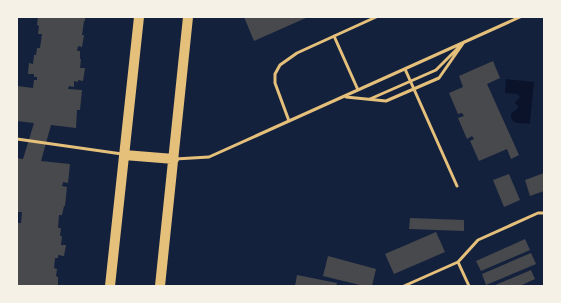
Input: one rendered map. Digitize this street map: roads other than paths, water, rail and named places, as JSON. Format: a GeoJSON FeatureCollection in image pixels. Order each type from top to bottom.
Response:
{"type":"FeatureCollection","features":[{"type":"Feature","properties":{"kind":"main road"},"geometry":{"type":"LineString","coordinates":[[110,286],[139,17]]}},
{"type":"Feature","properties":{"kind":"main road"},"geometry":{"type":"LineString","coordinates":[[160,286],[188,17]]}},
{"type":"Feature","properties":{"kind":"main road"},"geometry":{"type":"LineString","coordinates":[[124,155],[174,159]]}},
{"type":"Feature","properties":{"kind":"lane"},"geometry":{"type":"LineString","coordinates":[[289,121],[276,83],[275,74],[280,65],[297,53],[376,17]]}},
{"type":"Feature","properties":{"kind":"lane"},"geometry":{"type":"LineString","coordinates":[[174,159],[209,157],[520,17]]}},
{"type":"Feature","properties":{"kind":"lane"},"geometry":{"type":"LineString","coordinates":[[334,36],[358,90]]}},
{"type":"Feature","properties":{"kind":"lane"},"geometry":{"type":"LineString","coordinates":[[369,99],[436,70],[465,42]]}},
{"type":"Feature","properties":{"kind":"lane"},"geometry":{"type":"LineString","coordinates":[[344,96],[386,101],[439,78],[465,42]]}},
{"type":"Feature","properties":{"kind":"lane"},"geometry":{"type":"LineString","coordinates":[[406,69],[457,186]]}},
{"type":"Feature","properties":{"kind":"lane"},"geometry":{"type":"LineString","coordinates":[[17,139],[124,155]]}},
{"type":"Feature","properties":{"kind":"lane"},"geometry":{"type":"LineString","coordinates":[[404,286],[458,262],[478,240],[538,213],[544,213]]}},
{"type":"Feature","properties":{"kind":"lane"},"geometry":{"type":"LineString","coordinates":[[458,262],[469,286]]}},
{"type":"Feature","properties":{"kind":"water"},"geometry":{"type":"Polygon","coordinates":[[[506,79],[534,82],[530,124],[517,123],[512,120],[511,114],[518,108],[515,103],[520,97],[517,94],[505,93],[506,79]]]}}]}
